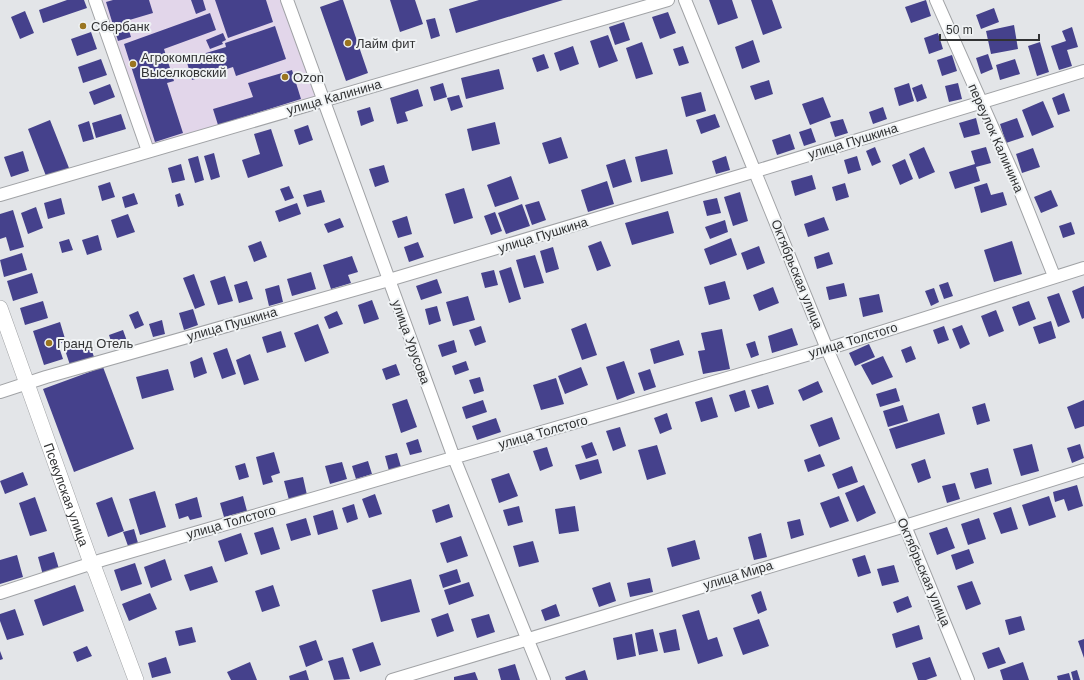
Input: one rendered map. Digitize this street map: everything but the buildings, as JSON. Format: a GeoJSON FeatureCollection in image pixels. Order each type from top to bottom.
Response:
{"type":"FeatureCollection","features":[{"type":"Feature","properties":{"kind":"street"},"geometry":{"type":"LineString","coordinates":[[95,0],[148,152]]}},
{"type":"Feature","properties":{"kind":"street","name":"улица Урусова"},"geometry":{"type":"LineString","coordinates":[[287,0],[325,99],[454,458],[544,680]]}},
{"type":"Feature","properties":{"kind":"street","name":"улица Калинина"},"geometry":{"type":"LineString","coordinates":[[0,195],[668,0]]}},
{"type":"Feature","properties":{"kind":"street","name":"Октябрьская улица"},"geometry":{"type":"LineString","coordinates":[[685,0],[756,171],[827,349],[905,526],[968,680]]}},
{"type":"Feature","properties":{"kind":"street","name":"переулок Калинина"},"geometry":{"type":"LineString","coordinates":[[936,0],[1015,178],[1054,276]]}},
{"type":"Feature","properties":{"kind":"street","name":"улица Пушкина"},"geometry":{"type":"LineString","coordinates":[[0,392],[26,383],[389,280],[756,171],[1084,71]]}},
{"type":"Feature","properties":{"kind":"street","name":"улица Толстого"},"geometry":{"type":"LineString","coordinates":[[0,593],[91,563],[827,349],[1054,276],[1084,268]]}},
{"type":"Feature","properties":{"kind":"street","name":"Псекупская улица"},"geometry":{"type":"LineString","coordinates":[[0,308],[91,563],[95,570],[136,680]]}},
{"type":"Feature","properties":{"kind":"street","name":"улица Мира"},"geometry":{"type":"LineString","coordinates":[[392,680],[905,526],[1084,470]]}},
{"type":"Feature","properties":{"kind":"shaded area"},"geometry":{"type":"Polygon","coordinates":[[[98,0],[283,0],[320,95],[148,151],[98,0]]]}},
{"type":"Feature","properties":{"kind":"place","name":"Сбербанк"},"geometry":{"type":"Point","coordinates":[83,26]}},
{"type":"Feature","properties":{"kind":"place","name":"Лайм фит"},"geometry":{"type":"Point","coordinates":[348,43]}},
{"type":"Feature","properties":{"kind":"place","name":"Агрокомплекс Выселковский"},"geometry":{"type":"Point","coordinates":[133,64]}},
{"type":"Feature","properties":{"kind":"place","name":"Ozon"},"geometry":{"type":"Point","coordinates":[285,77]}},
{"type":"Feature","properties":{"kind":"place","name":"Гранд Отель"},"geometry":{"type":"Point","coordinates":[49,343]}}]}
